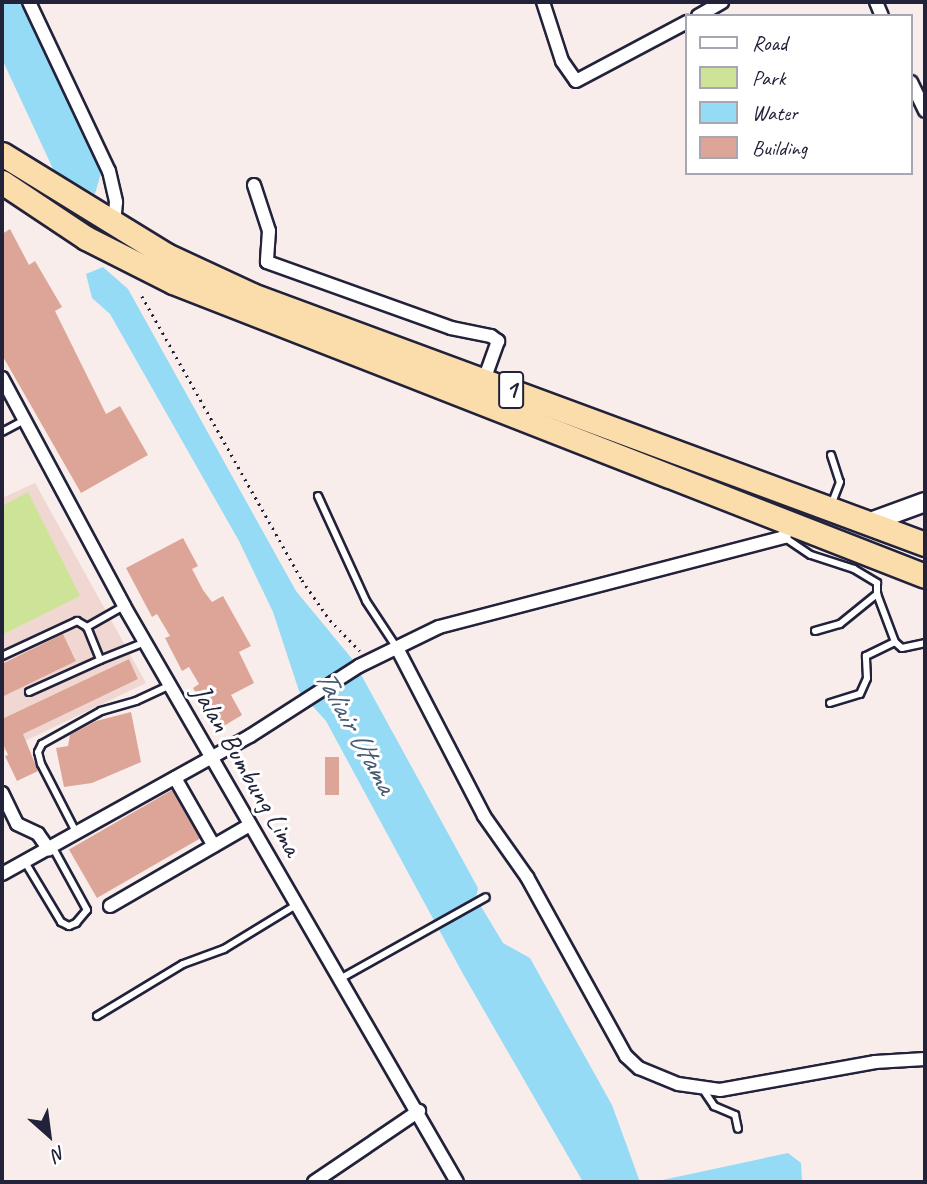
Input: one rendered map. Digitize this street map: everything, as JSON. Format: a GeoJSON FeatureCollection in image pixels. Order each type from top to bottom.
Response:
{"type":"FeatureCollection","features":[{"type":"Feature","properties":{"kind":"highway","name":"1"},"geometry":{"type":"LineString","coordinates":[[2,154],[166,255],[252,295],[486,375],[865,524],[925,544]]}},
{"type":"Feature","properties":{"kind":"highway","name":"1"},"geometry":{"type":"LineString","coordinates":[[2,182],[73,231],[112,253],[234,308],[786,531],[925,576]]}},
{"type":"Feature","properties":{"kind":"main road"},"geometry":{"type":"LineString","coordinates":[[865,524],[925,502]]}},
{"type":"Feature","properties":{"kind":"street"},"geometry":{"type":"LineString","coordinates":[[30,2],[109,170],[116,202],[109,221]]}},
{"type":"Feature","properties":{"kind":"street"},"geometry":{"type":"LineString","coordinates":[[543,2],[562,61],[576,81],[685,23]]}},
{"type":"Feature","properties":{"kind":"street"},"geometry":{"type":"LineString","coordinates":[[701,14],[722,2]]}},
{"type":"Feature","properties":{"kind":"street"},"geometry":{"type":"LineString","coordinates":[[913,86],[925,111]]}},
{"type":"Feature","properties":{"kind":"street"},"geometry":{"type":"LineString","coordinates":[[254,185],[269,231],[267,262],[451,328],[491,336],[497,345],[486,375]]}},
{"type":"Feature","properties":{"kind":"street","name":"Jalan Bumbung Lima"},"geometry":{"type":"LineString","coordinates":[[2,378],[124,606],[296,905],[419,1111],[457,1182]]}},
{"type":"Feature","properties":{"kind":"street"},"geometry":{"type":"LineString","coordinates":[[2,874],[51,849],[211,757],[359,666],[439,627],[786,531]]}},
{"type":"Feature","properties":{"kind":"street"},"geometry":{"type":"LineString","coordinates":[[397,648],[484,816],[527,877],[626,1056],[649,1074],[720,1090],[875,1062],[925,1059]]}},
{"type":"Feature","properties":{"kind":"street"},"geometry":{"type":"LineString","coordinates":[[174,778],[215,846]]}},
{"type":"Feature","properties":{"kind":"street"},"geometry":{"type":"LineString","coordinates":[[2,793],[17,824],[38,834],[51,849]]}},
{"type":"Feature","properties":{"kind":"street"},"geometry":{"type":"LineString","coordinates":[[110,906],[250,825]]}},
{"type":"Feature","properties":{"kind":"street"},"geometry":{"type":"LineString","coordinates":[[314,1182],[419,1111]]}},
{"type":"Feature","properties":{"kind":"lane"},"geometry":{"type":"LineString","coordinates":[[2,432],[25,420]]}},
{"type":"Feature","properties":{"kind":"lane"},"geometry":{"type":"LineString","coordinates":[[830,509],[840,482],[831,455]]}},
{"type":"Feature","properties":{"kind":"lane"},"geometry":{"type":"LineString","coordinates":[[318,496],[366,601],[397,648]]}},
{"type":"Feature","properties":{"kind":"lane"},"geometry":{"type":"LineString","coordinates":[[786,531],[811,555],[863,573],[877,583],[877,594],[895,642],[902,648],[925,643]]}},
{"type":"Feature","properties":{"kind":"lane"},"geometry":{"type":"LineString","coordinates":[[815,631],[839,624],[877,594]]}},
{"type":"Feature","properties":{"kind":"lane"},"geometry":{"type":"LineString","coordinates":[[87,627],[124,606]]}},
{"type":"Feature","properties":{"kind":"lane"},"geometry":{"type":"LineString","coordinates":[[2,656],[77,621],[87,627],[100,660]]}},
{"type":"Feature","properties":{"kind":"lane"},"geometry":{"type":"LineString","coordinates":[[29,692],[145,642]]}},
{"type":"Feature","properties":{"kind":"lane"},"geometry":{"type":"LineString","coordinates":[[830,703],[860,694],[867,678],[866,656],[895,642]]}},
{"type":"Feature","properties":{"kind":"lane"},"geometry":{"type":"LineString","coordinates":[[77,834],[41,764],[38,752],[42,744],[101,711],[136,701],[170,685]]}},
{"type":"Feature","properties":{"kind":"lane"},"geometry":{"type":"LineString","coordinates":[[25,862],[61,922],[69,926],[76,923],[87,910],[51,849]]}},
{"type":"Feature","properties":{"kind":"lane"},"geometry":{"type":"LineString","coordinates":[[340,979],[484,898]]}},
{"type":"Feature","properties":{"kind":"lane"},"geometry":{"type":"LineString","coordinates":[[97,1016],[183,964],[224,949],[296,905]]}},
{"type":"Feature","properties":{"kind":"lane"},"geometry":{"type":"LineString","coordinates":[[702,1088],[714,1105],[735,1115],[738,1129]]}},
{"type":"Feature","properties":{"kind":"path"},"geometry":{"type":"LineString","coordinates":[[142,296],[320,608],[356,649],[376,658]]}},
{"type":"Feature","properties":{"kind":"shaded area"},"geometry":{"type":"Polygon","coordinates":[[[35,483],[146,683],[2,752],[2,741],[138,679],[129,659],[2,719],[2,697],[76,660],[63,634],[2,664],[2,635],[79,596],[28,493],[2,506],[2,498],[35,483]]]}},
{"type":"Feature","properties":{"kind":"green space"},"geometry":{"type":"Polygon","coordinates":[[[28,492],[80,596],[2,635],[2,506],[28,492]]]}},
{"type":"Feature","properties":{"kind":"water"},"geometry":{"type":"Polygon","coordinates":[[[2,2],[21,2],[101,173],[95,194],[54,171],[2,59],[2,2]]]}},
{"type":"Feature","properties":{"kind":"water","name":"Taliair Utama"},"geometry":{"type":"Polygon","coordinates":[[[103,267],[128,289],[296,591],[353,660],[478,888],[476,898],[503,943],[530,958],[612,1105],[640,1182],[583,1182],[463,974],[326,721],[299,691],[273,612],[239,541],[110,314],[92,298],[86,274],[103,267]]]}},
{"type":"Feature","properties":{"kind":"water"},"geometry":{"type":"Polygon","coordinates":[[[788,1153],[801,1163],[802,1182],[653,1182],[788,1153]]]}},
{"type":"Feature","properties":{"kind":"building"},"geometry":{"type":"Polygon","coordinates":[[[10,229],[29,265],[35,261],[62,307],[55,311],[106,414],[120,406],[148,455],[81,493],[2,355],[2,234],[10,229]]]}},
{"type":"Feature","properties":{"kind":"building"},"geometry":{"type":"Polygon","coordinates":[[[183,538],[198,566],[192,569],[203,590],[212,602],[223,596],[251,646],[239,652],[254,683],[231,695],[242,715],[217,730],[193,688],[199,684],[189,667],[182,671],[165,638],[170,636],[157,614],[152,617],[126,568],[183,538]]]}},
{"type":"Feature","properties":{"kind":"building"},"geometry":{"type":"Polygon","coordinates":[[[63,634],[76,661],[2,697],[2,664],[63,634]]]}},
{"type":"Feature","properties":{"kind":"building"},"geometry":{"type":"Polygon","coordinates":[[[129,659],[138,679],[23,734],[38,771],[17,781],[5,756],[8,755],[2,741],[2,719],[129,659]]]}},
{"type":"Feature","properties":{"kind":"building"},"geometry":{"type":"Polygon","coordinates":[[[131,712],[141,762],[92,783],[64,787],[56,748],[68,746],[70,735],[96,721],[131,712]]]}},
{"type":"Feature","properties":{"kind":"building"},"geometry":{"type":"Polygon","coordinates":[[[325,757],[339,757],[339,795],[325,795],[325,757]]]}},
{"type":"Feature","properties":{"kind":"building"},"geometry":{"type":"Polygon","coordinates":[[[172,790],[200,838],[97,898],[69,850],[172,790]]]}}]}
